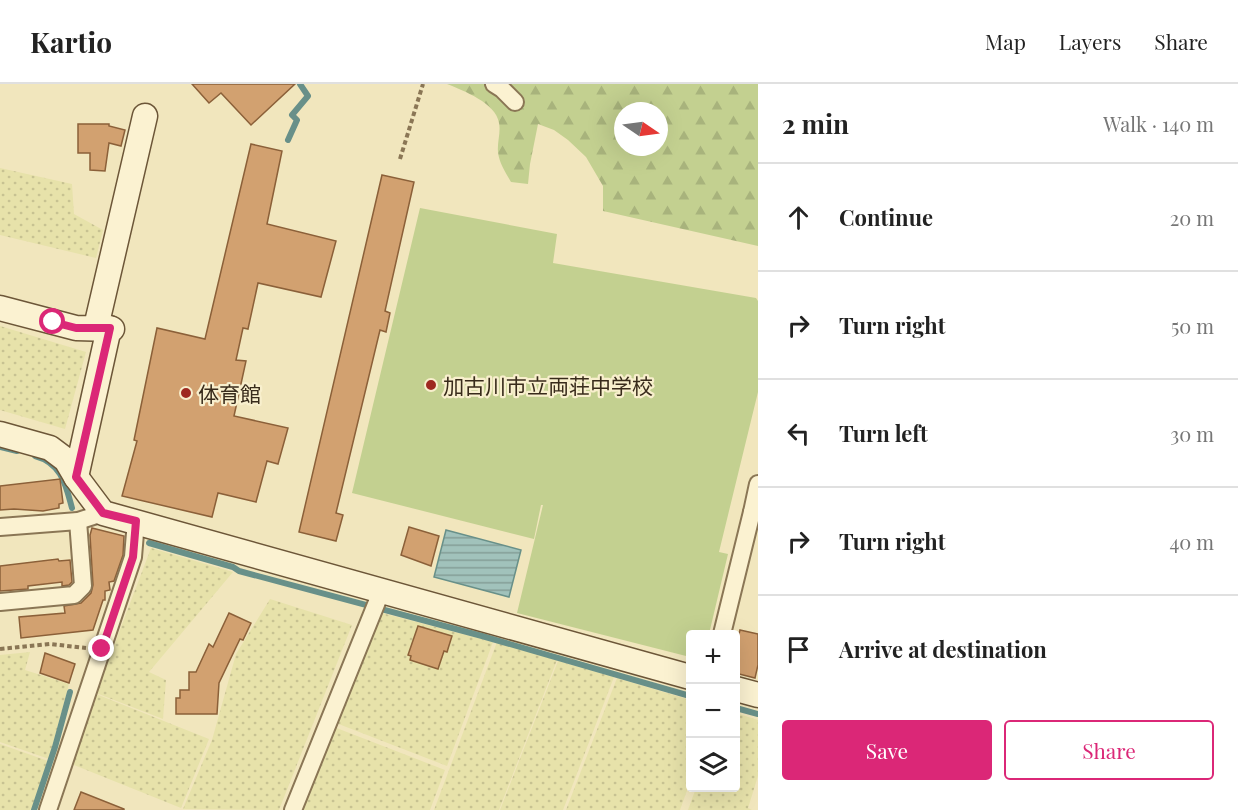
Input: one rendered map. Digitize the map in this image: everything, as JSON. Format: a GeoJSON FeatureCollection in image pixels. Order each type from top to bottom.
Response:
{"type":"FeatureCollection","features":[{"type":"Feature","properties":{"kind":"street"},"geometry":{"type":"LineString","coordinates":[[494,84],[515,102]]}},
{"type":"Feature","properties":{"kind":"street"},"geometry":{"type":"LineString","coordinates":[[76,477],[108,329],[145,116]]}},
{"type":"Feature","properties":{"kind":"street"},"geometry":{"type":"LineString","coordinates":[[0,308],[76,328],[108,329]]}},
{"type":"Feature","properties":{"kind":"street"},"geometry":{"type":"LineString","coordinates":[[0,434],[50,448],[66,460],[103,513]]}},
{"type":"Feature","properties":{"kind":"street"},"geometry":{"type":"LineString","coordinates":[[723,630],[755,513],[758,484]]}},
{"type":"Feature","properties":{"kind":"street"},"geometry":{"type":"LineString","coordinates":[[0,527],[78,521],[103,513],[686,676]]}},
{"type":"Feature","properties":{"kind":"street"},"geometry":{"type":"LineString","coordinates":[[0,602],[74,595],[83,586],[78,521]]}},
{"type":"Feature","properties":{"kind":"street"},"geometry":{"type":"LineString","coordinates":[[48,810],[133,557],[136,521]]}},
{"type":"Feature","properties":{"kind":"street"},"geometry":{"type":"LineString","coordinates":[[293,810],[381,592]]}},
{"type":"Feature","properties":{"kind":"street"},"geometry":{"type":"LineString","coordinates":[[740,690],[758,695]]}},
{"type":"Feature","properties":{"kind":"path"},"geometry":{"type":"LineString","coordinates":[[400,159],[423,84]]}},
{"type":"Feature","properties":{"kind":"path"},"geometry":{"type":"LineString","coordinates":[[0,649],[50,645],[102,649]]}},
{"type":"Feature","properties":{"kind":"shaded area"},"geometry":{"type":"Polygon","coordinates":[[[0,168],[72,184],[74,214],[103,230],[96,258],[0,235],[0,168]]]}},
{"type":"Feature","properties":{"kind":"shaded area"},"geometry":{"type":"Polygon","coordinates":[[[0,326],[86,352],[65,429],[0,410],[0,326]]]}},
{"type":"Feature","properties":{"kind":"shaded area"},"geometry":{"type":"Polygon","coordinates":[[[151,548],[233,572],[149,672],[166,680],[163,719],[96,693],[151,548]]]}},
{"type":"Feature","properties":{"kind":"shaded area"},"geometry":{"type":"Polygon","coordinates":[[[270,599],[352,625],[279,810],[183,809],[212,740],[236,654],[270,599]]]}},
{"type":"Feature","properties":{"kind":"shaded area"},"geometry":{"type":"Polygon","coordinates":[[[382,613],[493,642],[447,766],[336,723],[382,613]]]}},
{"type":"Feature","properties":{"kind":"shaded area"},"geometry":{"type":"Polygon","coordinates":[[[497,642],[557,660],[499,810],[434,810],[497,642]]]}},
{"type":"Feature","properties":{"kind":"shaded area"},"geometry":{"type":"Polygon","coordinates":[[[30,652],[25,670],[69,684],[49,759],[0,742],[0,655],[30,652]]]}},
{"type":"Feature","properties":{"kind":"shaded area"},"geometry":{"type":"Polygon","coordinates":[[[558,661],[614,677],[563,810],[500,810],[558,661]]]}},
{"type":"Feature","properties":{"kind":"shaded area"},"geometry":{"type":"Polygon","coordinates":[[[617,678],[686,699],[686,792],[680,810],[566,810],[617,678]]]}},
{"type":"Feature","properties":{"kind":"shaded area"},"geometry":{"type":"Polygon","coordinates":[[[96,694],[209,739],[181,808],[74,765],[72,760],[96,694]]]}},
{"type":"Feature","properties":{"kind":"shaded area"},"geometry":{"type":"Polygon","coordinates":[[[740,714],[758,720],[758,776],[748,808],[752,810],[688,810],[695,792],[740,792],[740,714]]]}},
{"type":"Feature","properties":{"kind":"shaded area"},"geometry":{"type":"Polygon","coordinates":[[[334,727],[445,770],[430,810],[303,810],[334,727]]]}},
{"type":"Feature","properties":{"kind":"shaded area"},"geometry":{"type":"Polygon","coordinates":[[[0,744],[48,761],[32,810],[0,810],[0,744]]]}},
{"type":"Feature","properties":{"kind":"green space"},"geometry":{"type":"Polygon","coordinates":[[[447,84],[758,84],[758,246],[603,211],[603,186],[586,157],[554,130],[538,124],[528,184],[511,182],[499,156],[497,116],[486,104],[447,84]]]}},
{"type":"Feature","properties":{"kind":"green space"},"geometry":{"type":"Polygon","coordinates":[[[420,208],[557,234],[553,263],[756,298],[758,301],[758,392],[719,552],[728,554],[710,630],[686,630],[686,656],[517,613],[543,505],[541,505],[534,539],[352,493],[420,208]]]}},
{"type":"Feature","properties":{"kind":"water"},"geometry":{"type":"Polygon","coordinates":[[[446,530],[521,550],[509,597],[434,577],[446,530]]]}},
{"type":"Feature","properties":{"kind":"building"},"geometry":{"type":"Polygon","coordinates":[[[192,84],[295,84],[251,125],[221,93],[209,103],[192,84]]]}},
{"type":"Feature","properties":{"kind":"building"},"geometry":{"type":"Polygon","coordinates":[[[78,124],[109,124],[109,126],[125,130],[121,146],[109,143],[105,171],[90,170],[90,153],[78,153],[78,124]]]}},
{"type":"Feature","properties":{"kind":"building"},"geometry":{"type":"Polygon","coordinates":[[[251,144],[282,151],[267,224],[336,241],[321,297],[258,283],[248,329],[243,328],[236,360],[246,361],[234,416],[288,428],[278,464],[267,461],[256,502],[218,493],[212,517],[122,496],[137,441],[134,440],[157,328],[205,339],[251,144]]]}},
{"type":"Feature","properties":{"kind":"building"},"geometry":{"type":"Polygon","coordinates":[[[382,175],[414,182],[385,311],[390,313],[386,332],[380,330],[336,513],[343,515],[336,541],[299,532],[382,175]]]}},
{"type":"Feature","properties":{"kind":"building"},"geometry":{"type":"Polygon","coordinates":[[[60,479],[63,503],[59,504],[59,508],[43,511],[0,510],[0,486],[60,479]]]}},
{"type":"Feature","properties":{"kind":"building"},"geometry":{"type":"Polygon","coordinates":[[[409,527],[439,536],[431,566],[401,555],[409,527]]]}},
{"type":"Feature","properties":{"kind":"building"},"geometry":{"type":"Polygon","coordinates":[[[92,528],[124,536],[123,555],[114,581],[109,582],[110,590],[105,591],[105,600],[103,600],[93,630],[21,638],[19,617],[65,613],[64,606],[81,603],[91,593],[93,585],[90,535],[92,528]]]}},
{"type":"Feature","properties":{"kind":"building"},"geometry":{"type":"Polygon","coordinates":[[[58,559],[59,561],[70,560],[72,582],[69,585],[62,586],[62,582],[28,586],[28,589],[0,591],[0,566],[58,559]]]}},
{"type":"Feature","properties":{"kind":"building"},"geometry":{"type":"Polygon","coordinates":[[[229,613],[251,623],[243,640],[240,639],[219,683],[217,714],[176,714],[176,698],[180,698],[180,690],[189,690],[189,672],[196,672],[209,644],[213,647],[229,613]]]}},
{"type":"Feature","properties":{"kind":"building"},"geometry":{"type":"Polygon","coordinates":[[[418,626],[452,636],[438,669],[410,660],[411,656],[408,655],[418,626]]]}},
{"type":"Feature","properties":{"kind":"building"},"geometry":{"type":"Polygon","coordinates":[[[740,630],[758,634],[758,665],[755,678],[740,674],[740,630]]]}},
{"type":"Feature","properties":{"kind":"building"},"geometry":{"type":"Polygon","coordinates":[[[45,653],[75,664],[69,683],[40,673],[45,653]]]}},
{"type":"Feature","properties":{"kind":"building"},"geometry":{"type":"Polygon","coordinates":[[[81,792],[124,809],[124,810],[74,810],[81,792]]]}},
{"type":"Feature","properties":{"kind":"waterway"},"geometry":{"type":"LineString","coordinates":[[288,140],[297,120],[292,115],[308,96],[300,84]]}},
{"type":"Feature","properties":{"kind":"waterway"},"geometry":{"type":"LineString","coordinates":[[0,447],[17,451]]}},
{"type":"Feature","properties":{"kind":"waterway"},"geometry":{"type":"LineString","coordinates":[[35,456],[44,459],[57,470],[65,484],[72,508]]}},
{"type":"Feature","properties":{"kind":"waterway"},"geometry":{"type":"LineString","coordinates":[[149,543],[233,567],[239,571],[482,636],[686,695]]}},
{"type":"Feature","properties":{"kind":"waterway"},"geometry":{"type":"LineString","coordinates":[[34,810],[70,692]]}},
{"type":"Feature","properties":{"kind":"waterway"},"geometry":{"type":"LineString","coordinates":[[740,709],[758,714]]}},
{"type":"Feature","properties":{"kind":"place","name":"加古川市立両荘中学校"},"geometry":{"type":"Point","coordinates":[431,385]}},
{"type":"Feature","properties":{"kind":"place","name":"体育館"},"geometry":{"type":"Point","coordinates":[186,393]}},
{"type":"Feature","properties":{"kind":"route"},"geometry":{"type":"LineString","coordinates":[[53,322],[76,328],[110,328],[76,477],[103,513],[136,521],[133,557],[102,649]]}}]}
